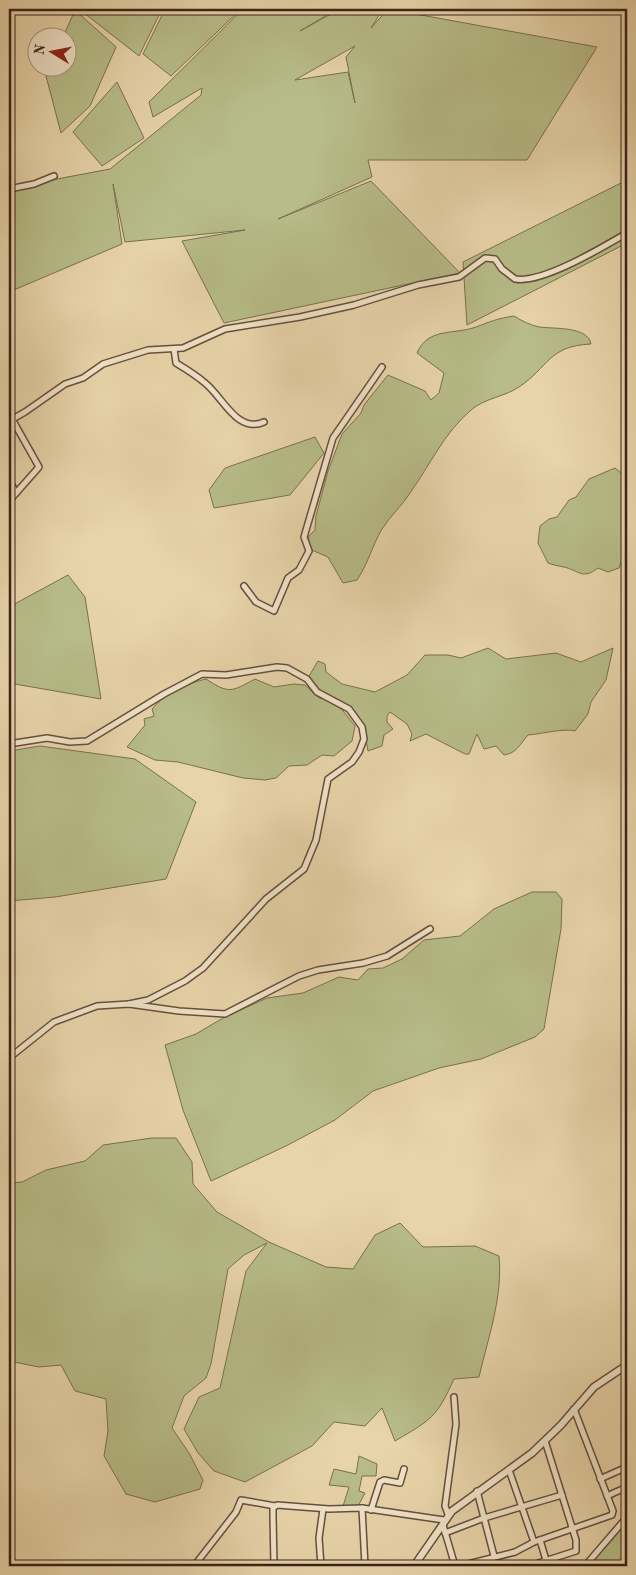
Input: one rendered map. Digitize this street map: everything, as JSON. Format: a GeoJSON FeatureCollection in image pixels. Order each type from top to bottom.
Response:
{"type":"FeatureCollection","features":[{"type":"Feature","properties":{"kind":"street"},"geometry":{"type":"LineString","coordinates":[[9,188],[34,184],[54,176]]}},
{"type":"Feature","properties":{"kind":"street"},"geometry":{"type":"LineString","coordinates":[[9,501],[39,467],[11,420],[65,384],[83,378],[99,365],[148,350],[174,349],[189,346],[225,329],[309,315],[354,305],[418,285],[459,277],[485,258],[495,259],[502,269],[515,279],[532,278],[575,263],[627,233]]}},
{"type":"Feature","properties":{"kind":"street"},"geometry":{"type":"LineString","coordinates":[[174,349],[176,363],[206,383],[240,422],[258,425],[264,422]]}},
{"type":"Feature","properties":{"kind":"street"},"geometry":{"type":"LineString","coordinates":[[244,586],[256,602],[274,611],[288,578],[299,570],[308,551],[304,538],[332,438],[382,368]]}},
{"type":"Feature","properties":{"kind":"street"},"geometry":{"type":"LineString","coordinates":[[9,479],[16,493]]}},
{"type":"Feature","properties":{"kind":"street"},"geometry":{"type":"LineString","coordinates":[[9,744],[47,738],[70,742],[87,741],[164,694],[202,674],[226,675],[277,667],[288,668],[307,679],[317,692],[349,709],[362,727],[364,739],[360,752],[352,762],[328,779],[316,840],[304,869],[266,899],[203,968],[185,981],[148,1000],[129,1004],[97,1006],[54,1022],[9,1058]]}},
{"type":"Feature","properties":{"kind":"street"},"geometry":{"type":"LineString","coordinates":[[129,1004],[179,1011],[225,1014],[299,976],[318,970],[363,963],[388,956],[430,929]]}},
{"type":"Feature","properties":{"kind":"street"},"geometry":{"type":"LineString","coordinates":[[414,1566],[445,1520],[477,1492],[509,1470],[545,1441],[594,1387],[627,1365]]}},
{"type":"Feature","properties":{"kind":"street"},"geometry":{"type":"LineString","coordinates":[[454,1396],[456,1424],[445,1506],[445,1534],[455,1566]]}},
{"type":"Feature","properties":{"kind":"street"},"geometry":{"type":"LineString","coordinates":[[460,1566],[514,1552],[612,1515],[613,1512],[574,1409]]}},
{"type":"Feature","properties":{"kind":"street"},"geometry":{"type":"LineString","coordinates":[[529,1566],[576,1551],[576,1540],[545,1441]]}},
{"type":"Feature","properties":{"kind":"street"},"geometry":{"type":"LineString","coordinates":[[600,1479],[627,1467]]}},
{"type":"Feature","properties":{"kind":"street"},"geometry":{"type":"LineString","coordinates":[[372,1510],[380,1482],[383,1480],[400,1483],[404,1469]]}},
{"type":"Feature","properties":{"kind":"street"},"geometry":{"type":"LineString","coordinates":[[509,1470],[522,1508],[546,1560]]}},
{"type":"Feature","properties":{"kind":"street"},"geometry":{"type":"LineString","coordinates":[[607,1496],[627,1487]]}},
{"type":"Feature","properties":{"kind":"street"},"geometry":{"type":"LineString","coordinates":[[477,1492],[494,1556]]}},
{"type":"Feature","properties":{"kind":"street"},"geometry":{"type":"LineString","coordinates":[[445,1534],[484,1518],[562,1495]]}},
{"type":"Feature","properties":{"kind":"street"},"geometry":{"type":"LineString","coordinates":[[194,1566],[236,1512],[241,1500],[275,1506],[323,1509],[362,1508],[445,1520]]}},
{"type":"Feature","properties":{"kind":"street"},"geometry":{"type":"LineString","coordinates":[[274,1566],[273,1516],[275,1506]]}},
{"type":"Feature","properties":{"kind":"street"},"geometry":{"type":"LineString","coordinates":[[362,1508],[365,1566]]}},
{"type":"Feature","properties":{"kind":"street"},"geometry":{"type":"LineString","coordinates":[[321,1566],[319,1538],[323,1509]]}},
{"type":"Feature","properties":{"kind":"street"},"geometry":{"type":"LineString","coordinates":[[585,1566],[627,1517]]}},
{"type":"Feature","properties":{"kind":"green space"},"geometry":{"type":"Polygon","coordinates":[[[79,9],[162,9],[139,56],[79,9]]]}},
{"type":"Feature","properties":{"kind":"green space"},"geometry":{"type":"Polygon","coordinates":[[[165,9],[241,9],[171,76],[143,54],[165,9]]]}},
{"type":"Feature","properties":{"kind":"green space"},"geometry":{"type":"Polygon","coordinates":[[[243,9],[337,9],[300,31],[340,9],[383,9],[371,28],[388,9],[597,47],[527,160],[368,160],[372,177],[278,219],[371,181],[460,273],[224,323],[182,241],[245,230],[125,242],[113,184],[122,244],[9,292],[9,188],[110,169],[201,95],[202,88],[153,117],[149,102],[243,9]],[[355,46],[295,80],[348,72],[355,103],[346,57],[355,46]]]}},
{"type":"Feature","properties":{"kind":"green space"},"geometry":{"type":"Polygon","coordinates":[[[75,10],[116,47],[90,106],[61,133],[47,78],[78,78],[78,28],[67,28],[75,10]]]}},
{"type":"Feature","properties":{"kind":"green space"},"geometry":{"type":"Polygon","coordinates":[[[117,82],[144,138],[102,166],[73,132],[117,82]]]}},
{"type":"Feature","properties":{"kind":"green space"},"geometry":{"type":"Polygon","coordinates":[[[627,180],[627,243],[467,325],[463,262],[627,180]]]}},
{"type":"Feature","properties":{"kind":"green space"},"geometry":{"type":"Polygon","coordinates":[[[514,316],[526,323],[539,327],[577,331],[589,338],[591,344],[577,346],[557,353],[519,387],[476,406],[461,419],[445,439],[407,498],[382,529],[357,580],[343,583],[328,557],[307,548],[309,536],[315,530],[316,516],[328,471],[342,434],[361,413],[364,405],[388,375],[425,391],[431,400],[439,393],[444,373],[417,353],[428,339],[442,333],[468,329],[514,316]]]}},
{"type":"Feature","properties":{"kind":"green space"},"geometry":{"type":"Polygon","coordinates":[[[315,437],[324,453],[290,495],[214,508],[209,490],[225,468],[315,437]]]}},
{"type":"Feature","properties":{"kind":"green space"},"geometry":{"type":"Polygon","coordinates":[[[615,468],[625,476],[627,475],[627,546],[619,568],[608,572],[598,568],[593,572],[581,574],[548,563],[538,543],[540,526],[549,519],[557,517],[569,500],[576,497],[589,479],[615,468]]]}},
{"type":"Feature","properties":{"kind":"green space"},"geometry":{"type":"Polygon","coordinates":[[[68,575],[85,597],[101,699],[9,683],[9,607],[68,575]]]}},
{"type":"Feature","properties":{"kind":"green space"},"geometry":{"type":"Polygon","coordinates":[[[488,648],[506,659],[556,653],[581,662],[613,648],[606,680],[591,702],[588,714],[575,731],[528,735],[515,750],[504,755],[496,746],[484,749],[477,734],[469,754],[465,754],[426,734],[410,741],[412,734],[407,724],[390,712],[387,716],[387,722],[393,729],[384,735],[382,746],[368,751],[363,723],[343,702],[318,690],[309,676],[318,661],[325,664],[326,672],[342,684],[375,692],[407,675],[425,655],[448,655],[461,658],[488,648]]]}},
{"type":"Feature","properties":{"kind":"green space"},"geometry":{"type":"Polygon","coordinates":[[[206,679],[230,690],[255,679],[274,687],[294,684],[305,685],[319,698],[335,701],[355,726],[352,741],[334,756],[322,755],[307,765],[289,766],[276,778],[265,780],[243,778],[178,762],[155,760],[127,747],[145,725],[144,719],[154,716],[152,709],[157,703],[183,686],[206,679]]]}},
{"type":"Feature","properties":{"kind":"green space"},"geometry":{"type":"Polygon","coordinates":[[[40,746],[135,759],[196,802],[166,879],[55,897],[9,901],[9,751],[40,746]]]}},
{"type":"Feature","properties":{"kind":"green space"},"geometry":{"type":"Polygon","coordinates":[[[532,892],[556,892],[562,899],[561,929],[544,1029],[535,1037],[481,1059],[439,1068],[373,1091],[335,1120],[286,1146],[211,1181],[183,1110],[165,1045],[196,1034],[223,1018],[267,998],[303,993],[339,977],[358,980],[368,969],[383,968],[402,959],[424,940],[460,936],[494,909],[532,892]]]}},
{"type":"Feature","properties":{"kind":"green space"},"geometry":{"type":"Polygon","coordinates":[[[152,1138],[176,1138],[192,1162],[193,1184],[217,1212],[269,1242],[326,1267],[353,1269],[375,1235],[400,1223],[423,1247],[475,1246],[499,1256],[500,1271],[497,1302],[479,1377],[454,1379],[443,1402],[432,1416],[417,1428],[395,1441],[382,1408],[365,1426],[334,1422],[312,1446],[245,1482],[214,1471],[198,1453],[184,1429],[199,1397],[220,1388],[246,1271],[267,1243],[244,1255],[228,1269],[211,1364],[206,1378],[184,1396],[172,1428],[189,1453],[203,1480],[200,1489],[155,1502],[126,1494],[104,1456],[108,1431],[106,1399],[75,1391],[61,1365],[39,1367],[9,1361],[9,1183],[22,1182],[46,1170],[85,1161],[103,1145],[152,1138]]]}},
{"type":"Feature","properties":{"kind":"green space"},"geometry":{"type":"Polygon","coordinates":[[[359,1456],[377,1464],[376,1476],[362,1476],[359,1491],[365,1493],[358,1506],[343,1506],[349,1487],[329,1485],[334,1469],[356,1474],[359,1456]]]}},
{"type":"Feature","properties":{"kind":"green space"},"geometry":{"type":"Polygon","coordinates":[[[627,1521],[627,1566],[589,1566],[627,1521]]]}}]}
